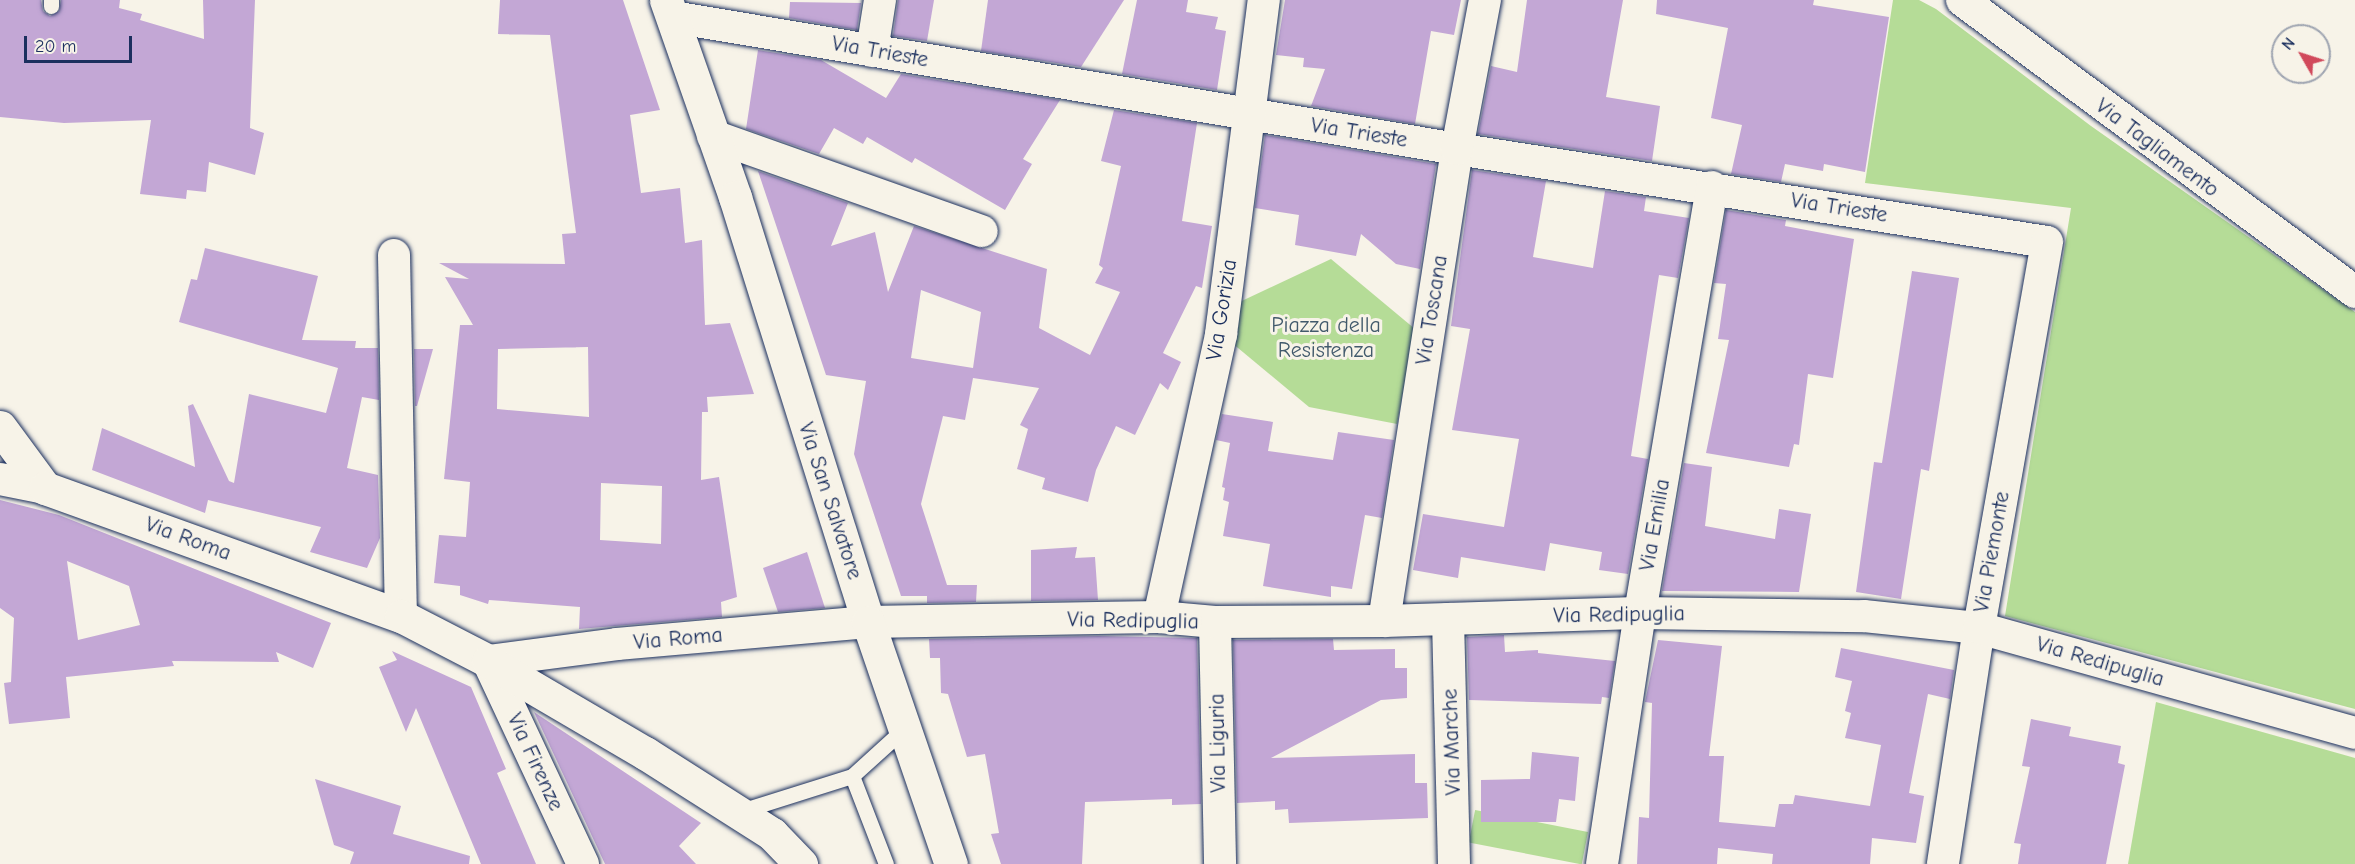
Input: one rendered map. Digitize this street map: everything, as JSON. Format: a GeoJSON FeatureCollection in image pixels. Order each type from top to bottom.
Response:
{"type":"FeatureCollection","features":[{"type":"Feature","properties":{"kind":"street"},"geometry":{"type":"LineString","coordinates":[[872,51],[880,0]]}},
{"type":"Feature","properties":{"kind":"street","name":"Via Gorizia"},"geometry":{"type":"LineString","coordinates":[[1160,617],[1221,334],[1264,0]]}},
{"type":"Feature","properties":{"kind":"street","name":"Via Toscana"},"geometry":{"type":"LineString","coordinates":[[1384,621],[1457,149],[1485,0]]}},
{"type":"Feature","properties":{"kind":"street","name":"Via Tagliamento"},"geometry":{"type":"LineString","coordinates":[[1962,0],[2355,292]]}},
{"type":"Feature","properties":{"kind":"street","name":"Via Trieste"},"geometry":{"type":"LineString","coordinates":[[669,9],[872,51],[1248,115],[2047,242]]}},
{"type":"Feature","properties":{"kind":"street","name":"Via San Salvatore"},"geometry":{"type":"LineString","coordinates":[[669,9],[713,136],[868,622],[951,864]]}},
{"type":"Feature","properties":{"kind":"street"},"geometry":{"type":"LineString","coordinates":[[713,136],[982,231]]}},
{"type":"Feature","properties":{"kind":"street","name":"Via Emilia"},"geometry":{"type":"LineString","coordinates":[[1602,864],[1640,613],[1712,187]]}},
{"type":"Feature","properties":{"kind":"street","name":"Via Piemonte"},"geometry":{"type":"LineString","coordinates":[[1943,864],[1979,628],[2047,242]]}},
{"type":"Feature","properties":{"kind":"street"},"geometry":{"type":"LineString","coordinates":[[394,255],[401,616]]}},
{"type":"Feature","properties":{"kind":"street"},"geometry":{"type":"LineString","coordinates":[[0,428],[45,488]]}},
{"type":"Feature","properties":{"kind":"street"},"geometry":{"type":"LineString","coordinates":[[0,479],[45,488]]}},
{"type":"Feature","properties":{"kind":"street","name":"Via Roma"},"geometry":{"type":"LineString","coordinates":[[45,488],[401,616],[488,661],[738,812],[772,834],[801,864]]}},
{"type":"Feature","properties":{"kind":"street","name":"Via Redipuglia"},"geometry":{"type":"LineString","coordinates":[[868,622],[1160,617],[1215,622],[1384,621],[1640,613],[1864,616],[1979,628],[2355,733]]}},
{"type":"Feature","properties":{"kind":"street","name":"Via Marche"},"geometry":{"type":"LineString","coordinates":[[1448,619],[1454,864]]}},
{"type":"Feature","properties":{"kind":"street","name":"Via Roma"},"geometry":{"type":"LineString","coordinates":[[488,661],[616,644],[868,622]]}},
{"type":"Feature","properties":{"kind":"street","name":"Via Liguria"},"geometry":{"type":"LineString","coordinates":[[1215,622],[1220,864]]}},
{"type":"Feature","properties":{"kind":"street","name":"Via Firenze"},"geometry":{"type":"LineString","coordinates":[[488,661],[583,864]]}},
{"type":"Feature","properties":{"kind":"lane"},"geometry":{"type":"LineString","coordinates":[[738,812],[852,776],[905,728]]}},
{"type":"Feature","properties":{"kind":"lane"},"geometry":{"type":"LineString","coordinates":[[852,776],[886,864]]}},
{"type":"Feature","properties":{"kind":"green space"},"geometry":{"type":"Polygon","coordinates":[[[1893,0],[1919,0],[1936,9],[2091,126],[2355,312],[2355,709],[2005,616],[2071,208],[1865,183],[1893,0]]]}},
{"type":"Feature","properties":{"kind":"green space","name":"Piazza della Resistenza"},"geometry":{"type":"Polygon","coordinates":[[[1331,259],[1415,329],[1397,424],[1309,407],[1226,338],[1231,306],[1331,259]]]}},
{"type":"Feature","properties":{"kind":"green space"},"geometry":{"type":"Polygon","coordinates":[[[2156,702],[2355,758],[2355,864],[2128,864],[2156,702]]]}},
{"type":"Feature","properties":{"kind":"green space"},"geometry":{"type":"Polygon","coordinates":[[[1475,810],[1588,832],[1582,864],[1469,842],[1475,810]]]}},
{"type":"Feature","properties":{"kind":"building"},"geometry":{"type":"Polygon","coordinates":[[[0,0],[41,0],[43,11],[50,16],[59,11],[61,0],[120,0],[119,8],[142,14],[140,20],[204,39],[203,0],[255,0],[250,128],[264,133],[255,175],[209,162],[206,192],[187,190],[186,199],[140,194],[151,120],[64,123],[0,117],[0,0]]]}},
{"type":"Feature","properties":{"kind":"building"},"geometry":{"type":"Polygon","coordinates":[[[500,0],[623,0],[660,110],[630,115],[641,193],[680,188],[685,243],[702,240],[705,325],[730,323],[754,394],[707,397],[708,412],[702,412],[701,480],[719,477],[737,597],[721,602],[722,617],[579,629],[580,607],[489,600],[488,604],[460,595],[460,586],[434,583],[439,535],[466,537],[470,482],[444,479],[460,325],[473,325],[445,277],[469,279],[439,263],[565,264],[562,234],[576,233],[550,35],[498,34],[500,0]],[[588,347],[498,349],[497,409],[589,417],[588,347]],[[601,483],[600,540],[661,544],[662,486],[601,483]]]}},
{"type":"Feature","properties":{"kind":"building"},"geometry":{"type":"Polygon","coordinates":[[[898,0],[934,0],[927,41],[893,36],[898,0]]]}},
{"type":"Feature","properties":{"kind":"building"},"geometry":{"type":"Polygon","coordinates":[[[988,0],[1124,0],[1081,67],[981,51],[988,0]]]}},
{"type":"Feature","properties":{"kind":"building"},"geometry":{"type":"Polygon","coordinates":[[[1137,0],[1188,0],[1186,12],[1218,17],[1215,29],[1226,31],[1217,90],[1122,74],[1137,0]]]}},
{"type":"Feature","properties":{"kind":"building"},"geometry":{"type":"Polygon","coordinates":[[[1285,0],[1461,0],[1454,35],[1431,31],[1415,124],[1311,106],[1325,69],[1303,67],[1304,58],[1276,55],[1285,0]]]}},
{"type":"Feature","properties":{"kind":"building"},"geometry":{"type":"Polygon","coordinates":[[[1527,0],[1623,0],[1606,97],[1660,106],[1652,161],[1478,134],[1491,66],[1517,72],[1527,0]]]}},
{"type":"Feature","properties":{"kind":"building"},"geometry":{"type":"Polygon","coordinates":[[[1657,0],[1814,0],[1813,5],[1889,17],[1865,172],[1824,164],[1823,171],[1785,164],[1781,182],[1731,174],[1742,125],[1711,118],[1728,28],[1656,14],[1657,0]]]}},
{"type":"Feature","properties":{"kind":"building"},"geometry":{"type":"Polygon","coordinates":[[[790,2],[861,3],[857,30],[789,18],[790,2]]]}},
{"type":"Feature","properties":{"kind":"building"},"geometry":{"type":"Polygon","coordinates":[[[758,50],[821,60],[886,98],[901,74],[1060,100],[1023,159],[1032,164],[1005,210],[915,158],[912,163],[867,137],[863,144],[834,128],[819,154],[746,129],[758,50]]]}},
{"type":"Feature","properties":{"kind":"building"},"geometry":{"type":"Polygon","coordinates":[[[1114,110],[1197,123],[1182,221],[1212,226],[1202,288],[1196,286],[1163,353],[1181,362],[1168,390],[1160,383],[1135,435],[1116,426],[1096,470],[1088,502],[1042,489],[1045,478],[1017,469],[1028,429],[1020,425],[1039,388],[973,378],[965,420],[943,416],[921,504],[947,585],[977,585],[976,602],[927,603],[927,596],[901,596],[854,454],[866,381],[826,375],[758,171],[848,203],[831,246],[875,232],[888,292],[914,226],[1047,269],[1039,328],[1090,355],[1120,292],[1095,283],[1103,268],[1099,265],[1121,166],[1101,161],[1114,110]],[[921,290],[911,358],[973,368],[981,312],[921,290]]]}},
{"type":"Feature","properties":{"kind":"building"},"geometry":{"type":"Polygon","coordinates":[[[1265,135],[1436,164],[1420,269],[1396,264],[1361,234],[1356,256],[1295,245],[1299,215],[1255,208],[1265,135]]]}},
{"type":"Feature","properties":{"kind":"building"},"geometry":{"type":"Polygon","coordinates":[[[1472,170],[1546,181],[1533,257],[1593,268],[1605,191],[1646,197],[1644,211],[1689,218],[1678,278],[1659,275],[1631,456],[1648,459],[1628,574],[1599,570],[1602,552],[1550,543],[1545,571],[1461,557],[1458,578],[1413,570],[1423,514],[1504,527],[1519,439],[1452,430],[1470,329],[1451,326],[1472,170]]]}},
{"type":"Feature","properties":{"kind":"building"},"geometry":{"type":"Polygon","coordinates":[[[1726,210],[1786,220],[1785,226],[1854,239],[1833,378],[1808,374],[1799,445],[1794,444],[1789,467],[1706,453],[1729,340],[1718,339],[1726,284],[1714,283],[1726,210]]]}},
{"type":"Feature","properties":{"kind":"building"},"geometry":{"type":"Polygon","coordinates":[[[205,248],[318,276],[302,340],[356,341],[355,348],[378,348],[379,400],[362,397],[347,468],[378,475],[380,538],[367,568],[310,552],[321,527],[208,500],[205,513],[92,470],[102,428],[195,467],[188,406],[193,404],[229,481],[234,483],[249,394],[326,413],[338,368],[179,322],[191,279],[197,280],[205,248]]]}},
{"type":"Feature","properties":{"kind":"building"},"geometry":{"type":"Polygon","coordinates":[[[1912,271],[1959,278],[1929,471],[1921,469],[1901,599],[1856,592],[1874,462],[1882,463],[1912,271]]]}},
{"type":"Feature","properties":{"kind":"building"},"geometry":{"type":"Polygon","coordinates":[[[414,349],[433,349],[417,406],[415,406],[414,349]]]}},
{"type":"Feature","properties":{"kind":"building"},"geometry":{"type":"Polygon","coordinates":[[[1222,414],[1273,422],[1268,451],[1333,460],[1338,432],[1394,440],[1382,518],[1365,515],[1352,589],[1331,586],[1331,597],[1263,586],[1270,544],[1223,536],[1229,502],[1223,500],[1225,488],[1222,487],[1230,443],[1216,440],[1222,414]]]}},
{"type":"Feature","properties":{"kind":"building"},"geometry":{"type":"Polygon","coordinates":[[[1684,463],[1712,467],[1705,526],[1775,539],[1779,509],[1811,514],[1799,592],[1662,591],[1684,463]]]}},
{"type":"Feature","properties":{"kind":"building"},"geometry":{"type":"Polygon","coordinates":[[[0,500],[59,515],[331,623],[313,668],[276,652],[279,662],[172,661],[174,666],[66,677],[70,718],[9,724],[4,683],[11,682],[14,618],[0,608],[0,500]],[[67,561],[78,640],[140,625],[129,586],[67,561]]]}},
{"type":"Feature","properties":{"kind":"building"},"geometry":{"type":"Polygon","coordinates":[[[1077,547],[1075,558],[1095,557],[1098,600],[1031,601],[1031,550],[1077,547]]]}},
{"type":"Feature","properties":{"kind":"building"},"geometry":{"type":"Polygon","coordinates":[[[807,552],[825,608],[778,612],[763,568],[807,552]]]}},
{"type":"Feature","properties":{"kind":"building"},"geometry":{"type":"Polygon","coordinates":[[[1504,635],[1505,652],[1538,650],[1538,653],[1615,661],[1609,698],[1602,697],[1601,704],[1469,700],[1467,637],[1504,635]]]}},
{"type":"Feature","properties":{"kind":"building"},"geometry":{"type":"Polygon","coordinates":[[[1099,636],[1197,638],[1201,804],[1172,805],[1172,799],[1085,802],[1082,864],[1001,864],[991,834],[999,833],[985,754],[967,757],[948,694],[941,693],[940,658],[930,658],[929,639],[1099,636]]]}},
{"type":"Feature","properties":{"kind":"building"},"geometry":{"type":"Polygon","coordinates":[[[1333,639],[1334,650],[1395,649],[1395,668],[1407,668],[1407,698],[1381,700],[1271,758],[1415,754],[1415,783],[1427,783],[1428,818],[1289,823],[1288,809],[1275,810],[1275,801],[1237,803],[1233,640],[1333,639]]]}},
{"type":"Feature","properties":{"kind":"building"},"geometry":{"type":"Polygon","coordinates":[[[1658,640],[1722,646],[1709,756],[1724,756],[1719,822],[1775,827],[1779,804],[1793,804],[1795,795],[1870,806],[1881,745],[1845,738],[1851,713],[1845,711],[1852,681],[1835,677],[1841,648],[1954,670],[1950,699],[1928,694],[1909,793],[1924,796],[1916,843],[1872,838],[1870,864],[1772,864],[1773,854],[1718,848],[1717,864],[1637,864],[1639,817],[1649,818],[1652,703],[1645,702],[1658,640]]]}},
{"type":"Feature","properties":{"kind":"building"},"geometry":{"type":"Polygon","coordinates":[[[392,651],[471,687],[506,769],[497,773],[536,864],[481,864],[416,708],[406,732],[379,667],[397,660],[392,651]]]}},
{"type":"Feature","properties":{"kind":"building"},"geometry":{"type":"Polygon","coordinates":[[[534,712],[701,823],[679,846],[696,864],[605,864],[534,712]]]}},
{"type":"Feature","properties":{"kind":"building"},"geometry":{"type":"Polygon","coordinates":[[[2031,719],[2071,727],[2069,736],[2121,746],[2118,763],[2125,765],[2106,864],[2018,864],[2021,844],[2014,843],[2030,767],[2022,766],[2031,719]]]}},
{"type":"Feature","properties":{"kind":"building"},"geometry":{"type":"Polygon","coordinates":[[[1532,752],[1579,757],[1575,801],[1559,799],[1556,822],[1481,822],[1481,780],[1530,779],[1532,752]]]}},
{"type":"Feature","properties":{"kind":"building"},"geometry":{"type":"Polygon","coordinates":[[[315,779],[401,806],[393,834],[470,856],[469,864],[350,864],[354,852],[334,845],[315,779]]]}}]}
